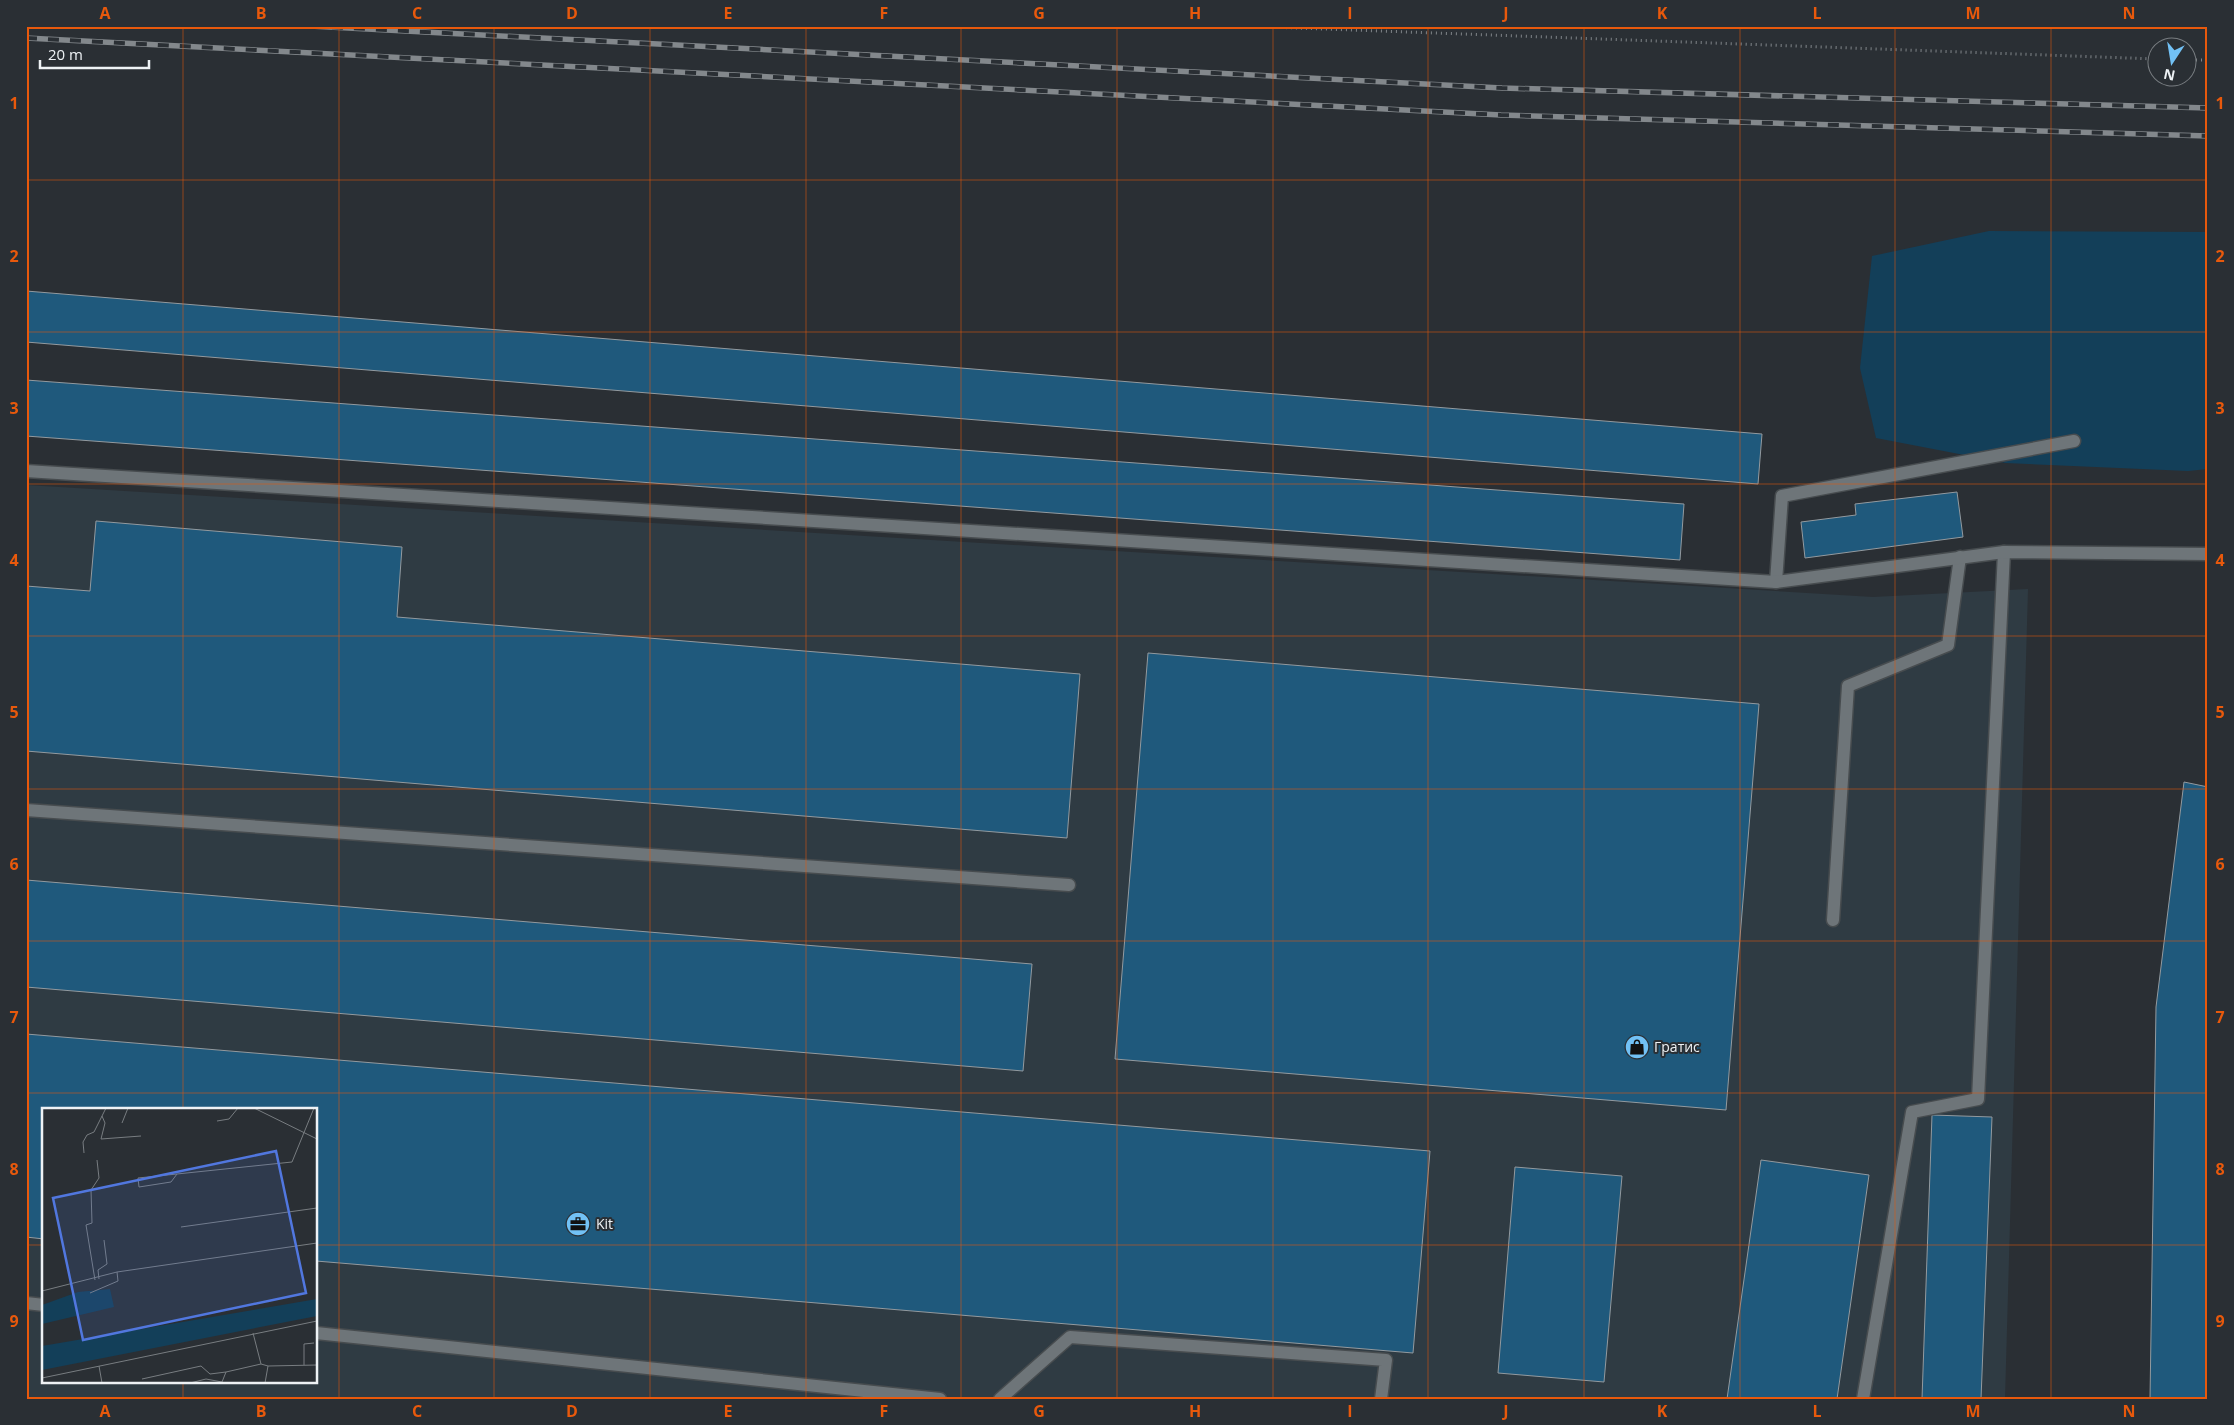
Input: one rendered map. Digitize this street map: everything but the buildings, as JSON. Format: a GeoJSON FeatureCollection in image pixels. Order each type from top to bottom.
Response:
{"type":"FeatureCollection","features":[{"type":"Feature","properties":{"kind":"street"},"geometry":{"type":"LineString","coordinates":[[1776,582],[1782,496],[2074,441]]}},
{"type":"Feature","properties":{"kind":"street"},"geometry":{"type":"LineString","coordinates":[[26,471],[1776,582],[2004,552],[2208,554]]}},
{"type":"Feature","properties":{"kind":"street"},"geometry":{"type":"LineString","coordinates":[[1863,1399],[1912,1112],[1978,1099],[2004,552]]}},
{"type":"Feature","properties":{"kind":"street"},"geometry":{"type":"LineString","coordinates":[[1833,920],[1848,686],[1948,645],[1960,557]]}},
{"type":"Feature","properties":{"kind":"street"},"geometry":{"type":"LineString","coordinates":[[26,810],[1069,885]]}},
{"type":"Feature","properties":{"kind":"street"},"geometry":{"type":"LineString","coordinates":[[26,1303],[42,1305]]}},
{"type":"Feature","properties":{"kind":"street"},"geometry":{"type":"LineString","coordinates":[[318,1333],[940,1399]]}},
{"type":"Feature","properties":{"kind":"street"},"geometry":{"type":"LineString","coordinates":[[1000,1399],[1070,1337],[1386,1360],[1381,1399]]}},
{"type":"Feature","properties":{"kind":"path"},"geometry":{"type":"LineString","coordinates":[[1241,26],[2146,59]]}},
{"type":"Feature","properties":{"kind":"shaded area"},"geometry":{"type":"Polygon","coordinates":[[[1989,231],[2208,232],[2208,469],[2188,471],[2006,463],[1876,438],[1860,368],[1872,256],[1989,231]]]}},
{"type":"Feature","properties":{"kind":"shaded area"},"geometry":{"type":"Polygon","coordinates":[[[26,485],[1873,597],[2028,589],[2005,1399],[26,1399],[26,485]]]}},
{"type":"Feature","properties":{"kind":"railway"},"geometry":{"type":"LineString","coordinates":[[310,26],[1502,88],[2208,108]]}},
{"type":"Feature","properties":{"kind":"railway"},"geometry":{"type":"LineString","coordinates":[[26,38],[1501,115],[2208,136]]}},
{"type":"Feature","properties":{"kind":"place","name":"Гратис"},"geometry":{"type":"Point","coordinates":[1637,1047]}},
{"type":"Feature","properties":{"kind":"place","name":"Kit"},"geometry":{"type":"Point","coordinates":[578,1224]}}]}
